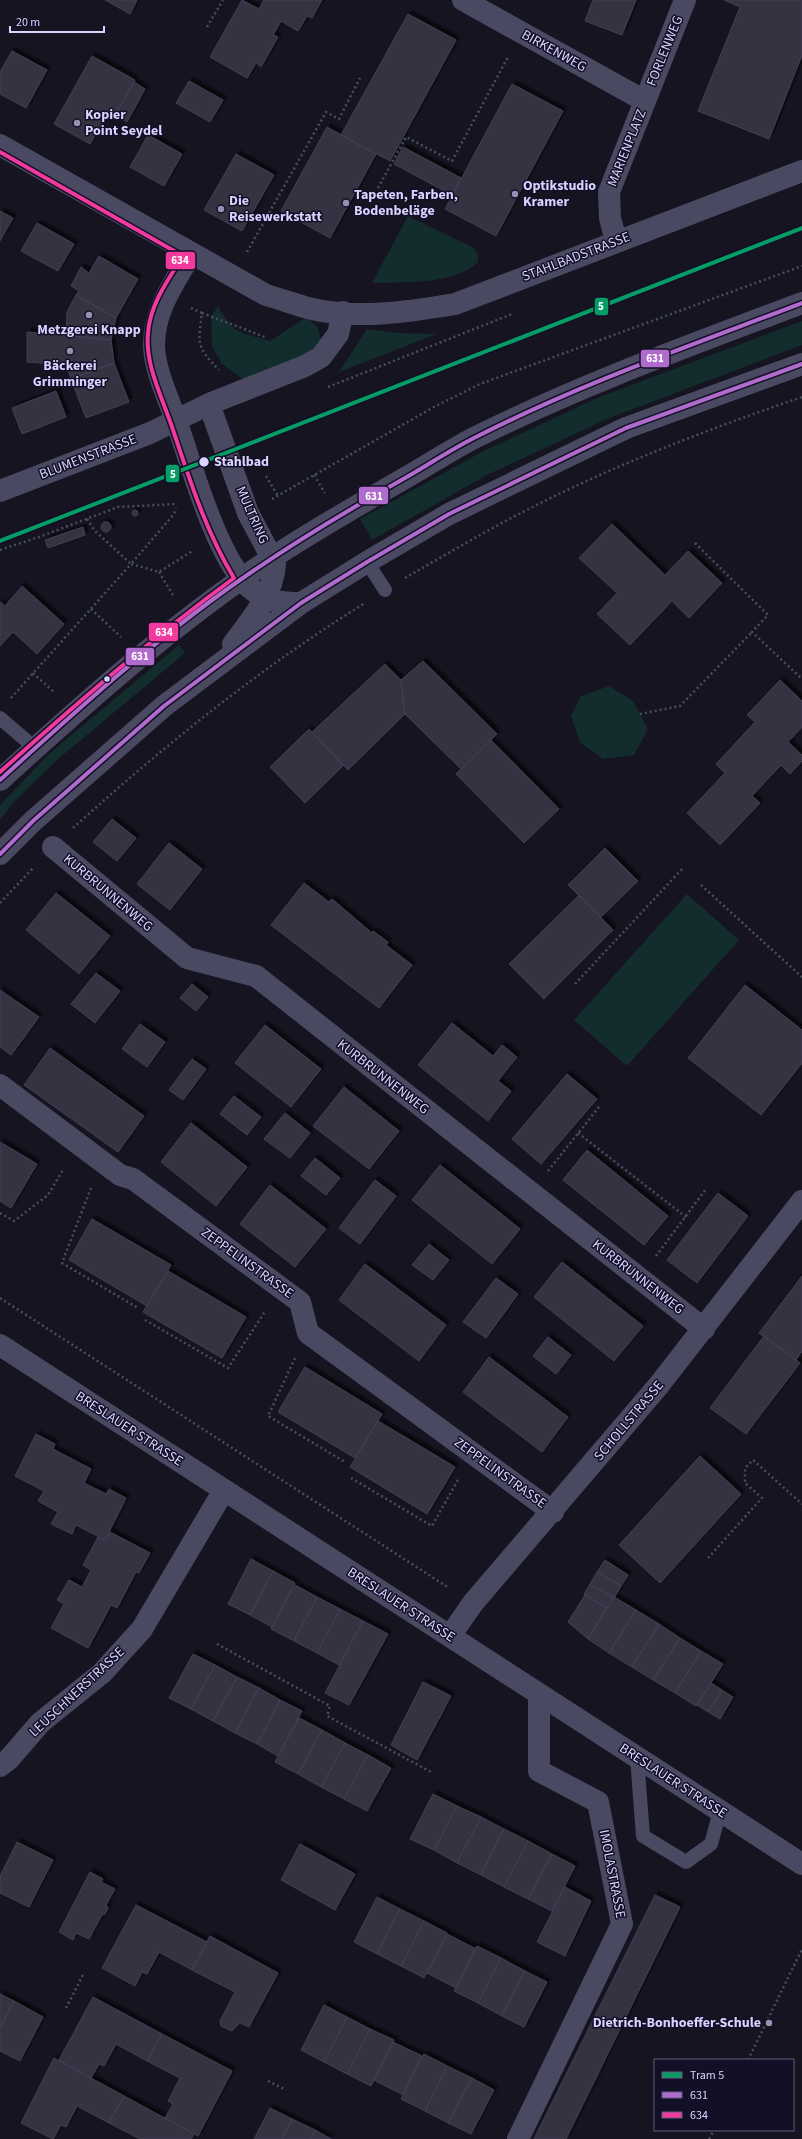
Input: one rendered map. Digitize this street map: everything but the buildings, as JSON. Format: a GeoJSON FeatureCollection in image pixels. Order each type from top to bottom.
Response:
{"type":"FeatureCollection","features":[{"type":"Feature","properties":{"kind":"street","name":"BIRKENWEG"},"geometry":{"type":"LineString","coordinates":[[464,0],[645,101]]}},
{"type":"Feature","properties":{"kind":"street","name":"FORLENWEG"},"geometry":{"type":"LineString","coordinates":[[645,101],[685,0]]}},
{"type":"Feature","properties":{"kind":"street","name":"MARIENPLATZ"},"geometry":{"type":"LineString","coordinates":[[616,241],[610,218],[609,192],[645,101]]}},
{"type":"Feature","properties":{"kind":"street","name":"STAHLBADSTRASSE"},"geometry":{"type":"LineString","coordinates":[[0,145],[266,295],[302,306],[343,312],[403,312],[455,304],[616,241],[802,171]]}},
{"type":"Feature","properties":{"kind":"street"},"geometry":{"type":"LineString","coordinates":[[191,254],[164,301],[156,321],[154,346],[162,380],[216,533],[229,559],[242,580],[265,597],[280,603],[301,603]]}},
{"type":"Feature","properties":{"kind":"street","name":"MULTRING"},"geometry":{"type":"LineString","coordinates":[[0,780],[94,695],[188,619],[273,557],[338,516],[472,440],[529,412],[609,376],[802,303]]}},
{"type":"Feature","properties":{"kind":"street","name":"BLUMENSTRASSE"},"geometry":{"type":"LineString","coordinates":[[0,491],[150,433],[209,404],[305,366],[322,356],[338,334],[343,312]]}},
{"type":"Feature","properties":{"kind":"street","name":"MULTRING"},"geometry":{"type":"LineString","coordinates":[[0,854],[50,805],[164,706],[219,663],[301,603],[367,562],[449,514],[626,428],[802,364]]}},
{"type":"Feature","properties":{"kind":"street","name":"MULTRING"},"geometry":{"type":"LineString","coordinates":[[209,404],[248,514],[263,543],[273,557],[275,564],[275,573],[265,597],[255,615],[219,663]]}},
{"type":"Feature","properties":{"kind":"street","name":"KURBRUNNENWEG"},"geometry":{"type":"LineString","coordinates":[[52,847],[187,958],[256,976],[704,1329]]}},
{"type":"Feature","properties":{"kind":"street","name":"ZEPPELINSTRASSE"},"geometry":{"type":"LineString","coordinates":[[0,1085],[120,1175],[133,1179],[300,1302],[308,1333],[553,1512]]}},
{"type":"Feature","properties":{"kind":"street","name":"SCHOLLSTRASSE"},"geometry":{"type":"LineString","coordinates":[[450,1636],[473,1603],[553,1512],[659,1386],[802,1201]]}},
{"type":"Feature","properties":{"kind":"street","name":"BRESLAUER STRASSE"},"geometry":{"type":"LineString","coordinates":[[0,1345],[802,1864]]}},
{"type":"Feature","properties":{"kind":"street","name":"LEUSCHNERSTRASSE"},"geometry":{"type":"LineString","coordinates":[[0,1766],[40,1723],[102,1673],[142,1629],[224,1490]]}},
{"type":"Feature","properties":{"kind":"street","name":"IMOLASTRASSE"},"geometry":{"type":"LineString","coordinates":[[518,2139],[622,1924],[598,1802],[539,1771],[538,1694]]}},
{"type":"Feature","properties":{"kind":"lane"},"geometry":{"type":"LineString","coordinates":[[367,562],[385,590]]}},
{"type":"Feature","properties":{"kind":"lane"},"geometry":{"type":"LineString","coordinates":[[0,718],[35,748]]}},
{"type":"Feature","properties":{"kind":"lane"},"geometry":{"type":"LineString","coordinates":[[637,1758],[643,1836],[686,1862],[711,1844],[720,1811]]}},
{"type":"Feature","properties":{"kind":"path"},"geometry":{"type":"LineString","coordinates":[[207,27],[223,0]]}},
{"type":"Feature","properties":{"kind":"path"},"geometry":{"type":"LineString","coordinates":[[378,188],[406,137],[452,162],[522,32]]}},
{"type":"Feature","properties":{"kind":"path"},"geometry":{"type":"LineString","coordinates":[[232,277],[326,112],[339,118],[360,78]]}},
{"type":"Feature","properties":{"kind":"path"},"geometry":{"type":"LineString","coordinates":[[248,514],[434,407],[480,384],[802,266]]}},
{"type":"Feature","properties":{"kind":"path"},"geometry":{"type":"LineString","coordinates":[[188,306],[202,313],[265,337]]}},
{"type":"Feature","properties":{"kind":"path"},"geometry":{"type":"LineString","coordinates":[[202,313],[199,335],[200,348],[224,376]]}},
{"type":"Feature","properties":{"kind":"path"},"geometry":{"type":"LineString","coordinates":[[321,390],[512,314]]}},
{"type":"Feature","properties":{"kind":"path"},"geometry":{"type":"LineString","coordinates":[[0,903],[52,847],[129,778],[202,716],[284,656],[385,590],[519,514],[615,469],[663,448],[802,397]]}},
{"type":"Feature","properties":{"kind":"path"},"geometry":{"type":"LineString","coordinates":[[9,700],[174,514],[178,504],[176,499]]}},
{"type":"Feature","properties":{"kind":"path"},"geometry":{"type":"LineString","coordinates":[[0,550],[118,507],[178,504]]}},
{"type":"Feature","properties":{"kind":"path"},"geometry":{"type":"LineString","coordinates":[[87,519],[95,531],[131,564],[158,572],[189,553],[216,533]]}},
{"type":"Feature","properties":{"kind":"path"},"geometry":{"type":"LineString","coordinates":[[640,714],[680,706],[768,615],[695,543]]}},
{"type":"Feature","properties":{"kind":"path"},"geometry":{"type":"LineString","coordinates":[[91,609],[123,639]]}},
{"type":"Feature","properties":{"kind":"path"},"geometry":{"type":"LineString","coordinates":[[752,632],[802,679]]}},
{"type":"Feature","properties":{"kind":"path"},"geometry":{"type":"LineString","coordinates":[[33,673],[61,698]]}},
{"type":"Feature","properties":{"kind":"path"},"geometry":{"type":"LineString","coordinates":[[575,984],[683,868]]}},
{"type":"Feature","properties":{"kind":"path"},"geometry":{"type":"LineString","coordinates":[[701,885],[802,977]]}},
{"type":"Feature","properties":{"kind":"path"},"geometry":{"type":"LineString","coordinates":[[530,1193],[599,1107]]}},
{"type":"Feature","properties":{"kind":"path"},"geometry":{"type":"LineString","coordinates":[[578,1133],[686,1217]]}},
{"type":"Feature","properties":{"kind":"path"},"geometry":{"type":"LineString","coordinates":[[0,1213],[14,1221],[48,1196],[78,1144]]}},
{"type":"Feature","properties":{"kind":"path"},"geometry":{"type":"LineString","coordinates":[[101,1161],[62,1264],[138,1308]]}},
{"type":"Feature","properties":{"kind":"path"},"geometry":{"type":"LineString","coordinates":[[638,1278],[706,1189]]}},
{"type":"Feature","properties":{"kind":"path"},"geometry":{"type":"LineString","coordinates":[[145,1320],[228,1368],[280,1288]]}},
{"type":"Feature","properties":{"kind":"path"},"geometry":{"type":"LineString","coordinates":[[0,1298],[473,1603]]}},
{"type":"Feature","properties":{"kind":"path"},"geometry":{"type":"LineString","coordinates":[[308,1333],[268,1416],[345,1462]]}},
{"type":"Feature","properties":{"kind":"path"},"geometry":{"type":"LineString","coordinates":[[350,1478],[432,1526],[473,1454]]}},
{"type":"Feature","properties":{"kind":"path"},"geometry":{"type":"LineString","coordinates":[[708,1558],[762,1498],[745,1483],[745,1468],[754,1460],[802,1504]]}},
{"type":"Feature","properties":{"kind":"path"},"geometry":{"type":"LineString","coordinates":[[217,1644],[330,1706],[326,1716],[433,1773]]}},
{"type":"Feature","properties":{"kind":"path"},"geometry":{"type":"LineString","coordinates":[[748,2059],[802,1949]]}},
{"type":"Feature","properties":{"kind":"path"},"geometry":{"type":"LineString","coordinates":[[66,2008],[84,1973]]}},
{"type":"Feature","properties":{"kind":"path"},"geometry":{"type":"LineString","coordinates":[[268,2081],[286,2090]]}},
{"type":"Feature","properties":{"kind":"green space"},"geometry":{"type":"Polygon","coordinates":[[[408,216],[474,248],[478,255],[478,262],[456,275],[428,281],[372,283],[408,216]]]}},
{"type":"Feature","properties":{"kind":"green space"},"geometry":{"type":"Polygon","coordinates":[[[218,306],[229,322],[245,334],[270,341],[305,318],[317,326],[321,341],[312,353],[243,379],[222,364],[212,346],[211,317],[218,306]]]}},
{"type":"Feature","properties":{"kind":"green space"},"geometry":{"type":"Polygon","coordinates":[[[802,321],[802,345],[607,419],[487,475],[372,540],[360,519],[482,452],[597,398],[802,321]]]}},
{"type":"Feature","properties":{"kind":"green space"},"geometry":{"type":"Polygon","coordinates":[[[367,329],[399,333],[437,334],[339,372],[367,329]]]}},
{"type":"Feature","properties":{"kind":"green space"},"geometry":{"type":"Polygon","coordinates":[[[179,645],[185,653],[57,760],[13,803],[0,820],[0,805],[51,752],[179,645]]]}},
{"type":"Feature","properties":{"kind":"green space"},"geometry":{"type":"Polygon","coordinates":[[[609,686],[633,701],[648,729],[634,755],[603,759],[580,742],[571,716],[581,696],[609,686]]]}},
{"type":"Feature","properties":{"kind":"green space"},"geometry":{"type":"Polygon","coordinates":[[[687,894],[739,940],[627,1066],[574,1020],[687,894]]]}},
{"type":"Feature","properties":{"kind":"tram line","name":"5"},"geometry":{"type":"LineString","coordinates":[[0,541],[802,228]]}},
{"type":"Feature","properties":{"kind":"transit line","name":"634"},"geometry":{"type":"LineString","coordinates":[[0,152],[183,256],[166,283],[152,312],[148,333],[149,356],[151,368],[198,503],[214,541],[234,578],[115,672],[0,772]]}},
{"type":"Feature","properties":{"kind":"transit line","name":"631"},"geometry":{"type":"LineString","coordinates":[[0,780],[117,676],[208,603],[300,540],[456,447],[554,400],[636,366],[802,303]]}},
{"type":"Feature","properties":{"kind":"transit line","name":"631"},"geometry":{"type":"LineString","coordinates":[[0,854],[33,821],[164,706],[301,603],[367,562],[449,514],[626,428],[802,364]]}},
{"type":"Feature","properties":{"kind":"place","name":"Kopier Point Seydel"},"geometry":{"type":"Point","coordinates":[77,123]}},
{"type":"Feature","properties":{"kind":"place","name":"Optikstudio Kramer"},"geometry":{"type":"Point","coordinates":[515,194]}},
{"type":"Feature","properties":{"kind":"place","name":"Tapeten, Farben, Bodenbeläge"},"geometry":{"type":"Point","coordinates":[346,203]}},
{"type":"Feature","properties":{"kind":"place","name":"Die Reisewerkstatt"},"geometry":{"type":"Point","coordinates":[221,209]}},
{"type":"Feature","properties":{"kind":"place","name":"Metzgerei Knapp"},"geometry":{"type":"Point","coordinates":[89,315]}},
{"type":"Feature","properties":{"kind":"place","name":"Bäckerei Grimminger"},"geometry":{"type":"Point","coordinates":[70,351]}},
{"type":"Feature","properties":{"kind":"place","name":"Stahlbad"},"geometry":{"type":"Point","coordinates":[204,462]}},
{"type":"Feature","properties":{"kind":"place","name":"Dietrich-Bonhoeffer-Schule"},"geometry":{"type":"Point","coordinates":[769,2023]}}]}
